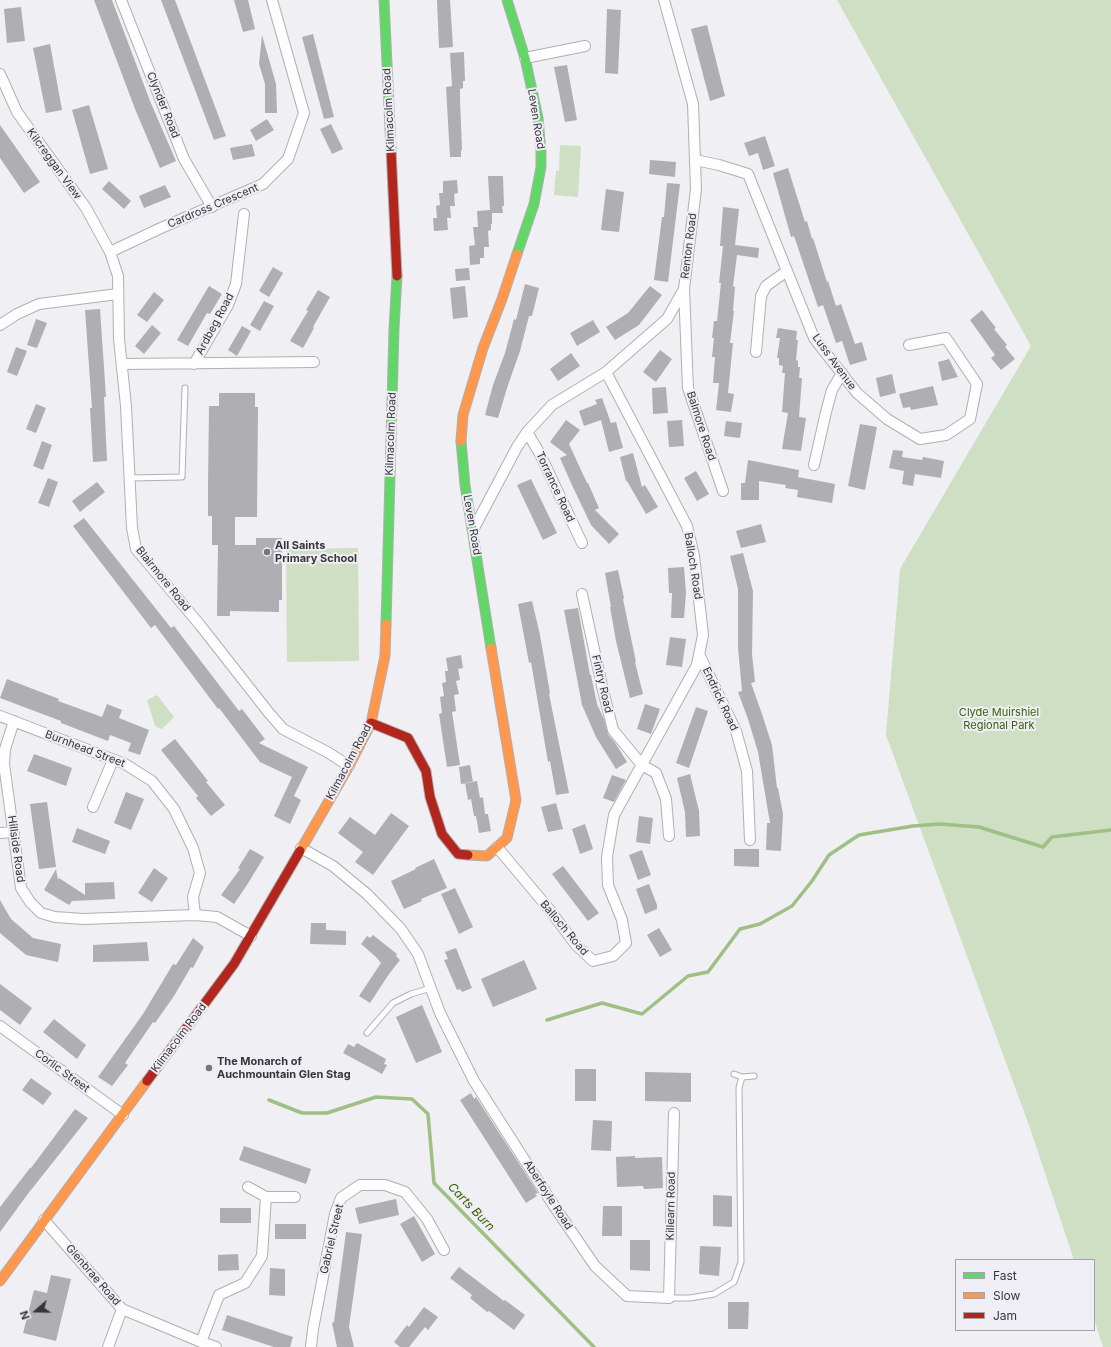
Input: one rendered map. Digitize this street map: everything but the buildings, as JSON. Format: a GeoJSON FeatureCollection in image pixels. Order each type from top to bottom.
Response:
{"type":"FeatureCollection","features":[{"type":"Feature","properties":{"kind":"main road","name":"Kilmacolm Road"},"geometry":{"type":"LineString","coordinates":[[0,1280],[234,964],[349,766],[371,723],[385,656],[397,277],[384,0]]}},
{"type":"Feature","properties":{"kind":"main road","name":"Leven Road"},"geometry":{"type":"LineString","coordinates":[[371,723],[408,738],[426,772],[430,796],[442,834],[458,854],[487,856],[507,838],[516,800],[465,485],[460,433],[463,415],[483,348],[502,299],[534,204],[541,167],[542,152],[538,118],[525,58],[507,0]]}},
{"type":"Feature","properties":{"kind":"street","name":"Clynder Road"},"geometry":{"type":"LineString","coordinates":[[121,0],[184,159],[212,207]]}},
{"type":"Feature","properties":{"kind":"street","name":"Cardross Crescent"},"geometry":{"type":"LineString","coordinates":[[110,252],[161,228],[263,184],[288,159],[304,113],[272,0]]}},
{"type":"Feature","properties":{"kind":"street","name":"Renton Road"},"geometry":{"type":"LineString","coordinates":[[473,530],[517,447],[527,432],[552,404],[606,372],[667,319],[684,289],[696,189],[693,104],[664,0]]}},
{"type":"Feature","properties":{"kind":"street"},"geometry":{"type":"LineString","coordinates":[[525,58],[585,46]]}},
{"type":"Feature","properties":{"kind":"street","name":"Kilcreggan View"},"geometry":{"type":"LineString","coordinates":[[0,74],[17,112],[86,208],[110,252]]}},
{"type":"Feature","properties":{"kind":"street","name":"Luss Avenue"},"geometry":{"type":"LineString","coordinates":[[695,160],[719,165],[748,174],[814,338],[857,393],[887,420],[920,440],[946,435],[970,419],[977,384],[946,338],[909,345]]}},
{"type":"Feature","properties":{"kind":"street","name":"Ardbeg Road"},"geometry":{"type":"LineString","coordinates":[[194,364],[228,305],[236,284],[244,214]]}},
{"type":"Feature","properties":{"kind":"street","name":"Blairmore Road"},"geometry":{"type":"LineString","coordinates":[[110,252],[118,276],[119,338],[126,406],[132,528],[136,549],[200,625],[283,729],[329,753],[349,766]]}},
{"type":"Feature","properties":{"kind":"street"},"geometry":{"type":"LineString","coordinates":[[756,352],[761,296],[766,286],[787,271]]}},
{"type":"Feature","properties":{"kind":"street","name":"Balmore Road"},"geometry":{"type":"LineString","coordinates":[[684,289],[688,388],[723,491]]}},
{"type":"Feature","properties":{"kind":"street"},"geometry":{"type":"LineString","coordinates":[[0,325],[17,314],[40,304],[118,294]]}},
{"type":"Feature","properties":{"kind":"street","name":"Ardbeg Road"},"geometry":{"type":"LineString","coordinates":[[122,364],[314,362]]}},
{"type":"Feature","properties":{"kind":"street","name":"Balloch Road"},"geometry":{"type":"LineString","coordinates":[[497,847],[549,910],[576,946],[593,961],[613,956],[626,943],[622,920],[608,885],[607,857],[614,815],[697,665],[703,635],[694,556],[687,526],[606,372]]}},
{"type":"Feature","properties":{"kind":"street"},"geometry":{"type":"LineString","coordinates":[[814,465],[832,390],[842,373]]}},
{"type":"Feature","properties":{"kind":"street","name":"Torrance Road"},"geometry":{"type":"LineString","coordinates":[[527,432],[540,454],[582,543]]}},
{"type":"Feature","properties":{"kind":"street","name":"Fintry Road"},"geometry":{"type":"LineString","coordinates":[[582,594],[613,730],[642,765]]}},
{"type":"Feature","properties":{"kind":"street","name":"Endrick Road"},"geometry":{"type":"LineString","coordinates":[[699,654],[736,731],[747,771],[750,840]]}},
{"type":"Feature","properties":{"kind":"street","name":"Burnhead Street"},"geometry":{"type":"LineString","coordinates":[[0,716],[125,764],[152,781],[174,809],[193,848],[200,873],[193,897],[196,915]]}},
{"type":"Feature","properties":{"kind":"street","name":"Hillside Road"},"geometry":{"type":"LineString","coordinates":[[14,721],[5,749],[4,764],[22,888],[30,902],[41,913],[55,917],[83,919],[196,915]]}},
{"type":"Feature","properties":{"kind":"street"},"geometry":{"type":"LineString","coordinates":[[93,807],[113,760]]}},
{"type":"Feature","properties":{"kind":"street"},"geometry":{"type":"LineString","coordinates":[[642,765],[656,773],[666,799],[669,836]]}},
{"type":"Feature","properties":{"kind":"street"},"geometry":{"type":"LineString","coordinates":[[0,833],[14,832]]}},
{"type":"Feature","properties":{"kind":"street","name":"Aberfoyle Road"},"geometry":{"type":"LineString","coordinates":[[301,848],[333,866],[367,894],[401,929],[418,954],[440,1013],[474,1081],[595,1266],[627,1296],[669,1298]]}},
{"type":"Feature","properties":{"kind":"street"},"geometry":{"type":"LineString","coordinates":[[196,915],[217,917],[250,936]]}},
{"type":"Feature","properties":{"kind":"street","name":"Corlic Street"},"geometry":{"type":"LineString","coordinates":[[0,1026],[123,1115]]}},
{"type":"Feature","properties":{"kind":"street","name":"Killearn Road"},"geometry":{"type":"LineString","coordinates":[[669,1298],[674,1113]]}},
{"type":"Feature","properties":{"kind":"street","name":"Gabriel Street"},"geometry":{"type":"LineString","coordinates":[[311,1347],[313,1329],[335,1214],[341,1198],[360,1185],[385,1184],[405,1192],[427,1219],[444,1250]]}},
{"type":"Feature","properties":{"kind":"street"},"geometry":{"type":"LineString","coordinates":[[248,1188],[266,1197],[295,1197]]}},
{"type":"Feature","properties":{"kind":"street"},"geometry":{"type":"LineString","coordinates":[[201,1342],[219,1295],[245,1283],[262,1256],[266,1197]]}},
{"type":"Feature","properties":{"kind":"street","name":"Glenbrae Road"},"geometry":{"type":"LineString","coordinates":[[44,1220],[122,1309],[216,1347]]}},
{"type":"Feature","properties":{"kind":"street"},"geometry":{"type":"LineString","coordinates":[[108,1347],[122,1309]]}},
{"type":"Feature","properties":{"kind":"lane"},"geometry":{"type":"LineString","coordinates":[[130,478],[182,477],[185,388]]}},
{"type":"Feature","properties":{"kind":"lane"},"geometry":{"type":"LineString","coordinates":[[367,1033],[393,1003],[411,994],[431,988]]}},
{"type":"Feature","properties":{"kind":"lane"},"geometry":{"type":"LineString","coordinates":[[734,1074],[742,1077],[754,1076]]}},
{"type":"Feature","properties":{"kind":"lane","name":"Aberfoyle Road"},"geometry":{"type":"LineString","coordinates":[[669,1298],[690,1298],[714,1294],[734,1282],[741,1262],[739,1088],[742,1077]]}},
{"type":"Feature","properties":{"kind":"green space","name":"Clyde Muirshiel Regional Park"},"geometry":{"type":"Polygon","coordinates":[[[837,0],[1111,0],[1111,1347],[1103,1347],[1095,1322],[1095,1259],[1074,1259],[1031,1131],[886,735],[900,569],[1031,346],[837,0]]]}},
{"type":"Feature","properties":{"kind":"green space"},"geometry":{"type":"Polygon","coordinates":[[[560,145],[581,146],[578,197],[554,195],[556,171],[559,171],[560,145]]]}},
{"type":"Feature","properties":{"kind":"green space"},"geometry":{"type":"Polygon","coordinates":[[[358,548],[359,661],[287,662],[286,549],[358,548]]]}},
{"type":"Feature","properties":{"kind":"green space"},"geometry":{"type":"Polygon","coordinates":[[[157,695],[174,717],[162,729],[155,726],[147,700],[157,695]]]}},
{"type":"Feature","properties":{"kind":"waterway"},"geometry":{"type":"LineString","coordinates":[[547,1020],[602,1003],[642,1014],[688,976],[708,972],[740,929],[760,924],[792,906],[812,881],[829,855],[859,835],[913,826],[940,824],[979,827],[1043,847],[1052,837],[1111,830]]}},
{"type":"Feature","properties":{"kind":"waterway","name":"Carts Burn"},"geometry":{"type":"LineString","coordinates":[[269,1100],[302,1113],[327,1113],[376,1097],[412,1099],[428,1114],[434,1183],[594,1347]]}},
{"type":"Feature","properties":{"kind":"traffic: fast"},"geometry":{"type":"LineString","coordinates":[[384,0],[391,149]]}},
{"type":"Feature","properties":{"kind":"traffic: fast"},"geometry":{"type":"LineString","coordinates":[[507,0],[525,58],[538,118],[541,152],[541,167],[534,204],[517,254]]}},
{"type":"Feature","properties":{"kind":"traffic: fast"},"geometry":{"type":"LineString","coordinates":[[386,624],[394,329],[397,276]]}},
{"type":"Feature","properties":{"kind":"traffic: fast"},"geometry":{"type":"LineString","coordinates":[[461,441],[465,485],[491,648]]}},
{"type":"Feature","properties":{"kind":"traffic: slow"},"geometry":{"type":"LineString","coordinates":[[461,441],[463,415],[483,348],[502,299],[517,254]]}},
{"type":"Feature","properties":{"kind":"traffic: slow"},"geometry":{"type":"LineString","coordinates":[[300,851],[349,766],[371,723],[385,656],[386,624]]}},
{"type":"Feature","properties":{"kind":"traffic: slow"},"geometry":{"type":"LineString","coordinates":[[468,855],[487,856],[507,838],[516,800],[491,648]]}},
{"type":"Feature","properties":{"kind":"traffic: slow"},"geometry":{"type":"LineString","coordinates":[[0,1281],[147,1081]]}},
{"type":"Feature","properties":{"kind":"traffic: jam"},"geometry":{"type":"LineString","coordinates":[[391,149],[397,276]]}},
{"type":"Feature","properties":{"kind":"traffic: jam"},"geometry":{"type":"LineString","coordinates":[[371,723],[408,738],[426,771],[430,797],[442,834],[458,854],[468,855]]}},
{"type":"Feature","properties":{"kind":"traffic: jam"},"geometry":{"type":"LineString","coordinates":[[147,1081],[234,964],[300,851]]}},
{"type":"Feature","properties":{"kind":"place","name":"All Saints Primary School"},"geometry":{"type":"Point","coordinates":[267,552]}},
{"type":"Feature","properties":{"kind":"place","name":"The Monarch of Auchmountain Glen Stag"},"geometry":{"type":"Point","coordinates":[209,1068]}}]}
